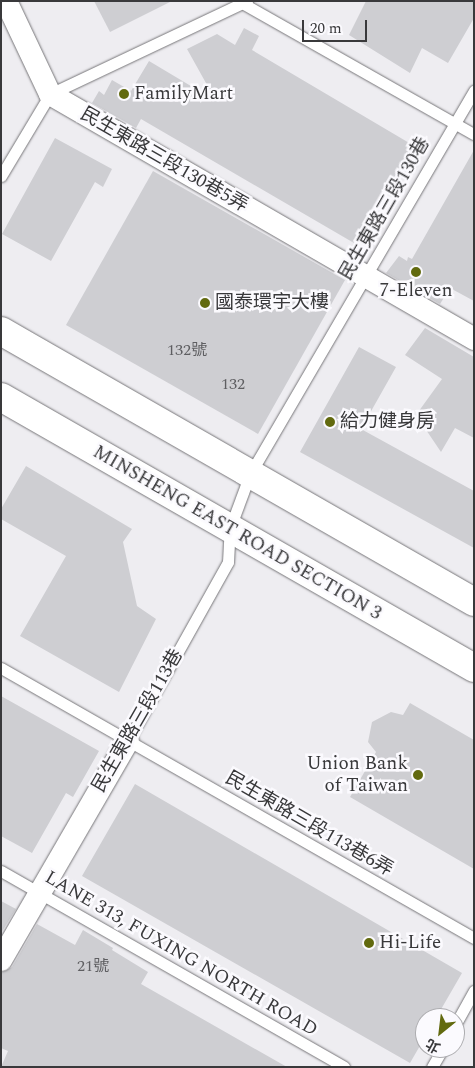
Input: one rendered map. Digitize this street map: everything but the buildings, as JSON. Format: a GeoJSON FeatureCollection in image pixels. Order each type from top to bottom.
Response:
{"type":"FeatureCollection","features":[{"type":"Feature","properties":{"kind":"street"},"geometry":{"type":"LineString","coordinates":[[6,1],[50,94]]}},
{"type":"Feature","properties":{"kind":"street","name":"民生東路三段130巷5弄"},"geometry":{"type":"LineString","coordinates":[[50,94],[474,339]]}},
{"type":"Feature","properties":{"kind":"street"},"geometry":{"type":"LineString","coordinates":[[1,331],[474,602]]}},
{"type":"Feature","properties":{"kind":"street","name":"MINSHENG EAST ROAD SECTION 3"},"geometry":{"type":"LineString","coordinates":[[1,397],[474,668]]}},
{"type":"Feature","properties":{"kind":"street","name":"民生東路三段113巷"},"geometry":{"type":"LineString","coordinates":[[1,960],[128,741]]}},
{"type":"Feature","properties":{"kind":"lane"},"geometry":{"type":"LineString","coordinates":[[1,176],[50,94],[245,2],[474,134]]}},
{"type":"Feature","properties":{"kind":"lane","name":"民生東路三段130巷"},"geometry":{"type":"LineString","coordinates":[[250,474],[474,91]]}},
{"type":"Feature","properties":{"kind":"lane","name":"民生東路三段113巷"},"geometry":{"type":"LineString","coordinates":[[128,741],[228,562],[230,528],[250,474]]}},
{"type":"Feature","properties":{"kind":"lane","name":"民生東路三段113巷6弄"},"geometry":{"type":"LineString","coordinates":[[1,668],[474,938]]}},
{"type":"Feature","properties":{"kind":"lane","name":"LANE 313, FUXING NORTH ROAD"},"geometry":{"type":"LineString","coordinates":[[1,871],[344,1067]]}},
{"type":"Feature","properties":{"kind":"lane"},"geometry":{"type":"LineString","coordinates":[[464,1008],[474,991]]}},
{"type":"Feature","properties":{"kind":"place","name":"FamilyMart"},"geometry":{"type":"Point","coordinates":[124,94]}},
{"type":"Feature","properties":{"kind":"place","name":"7-Eleven"},"geometry":{"type":"Point","coordinates":[416,272]}},
{"type":"Feature","properties":{"kind":"place","name":"國泰環宇大樓"},"geometry":{"type":"Point","coordinates":[205,303]}},
{"type":"Feature","properties":{"kind":"place","name":"給力健身房"},"geometry":{"type":"Point","coordinates":[330,422]}},
{"type":"Feature","properties":{"kind":"place","name":"Union Bank of Taiwan"},"geometry":{"type":"Point","coordinates":[418,775]}},
{"type":"Feature","properties":{"kind":"place","name":"Hi-Life"},"geometry":{"type":"Point","coordinates":[369,943]}}]}
